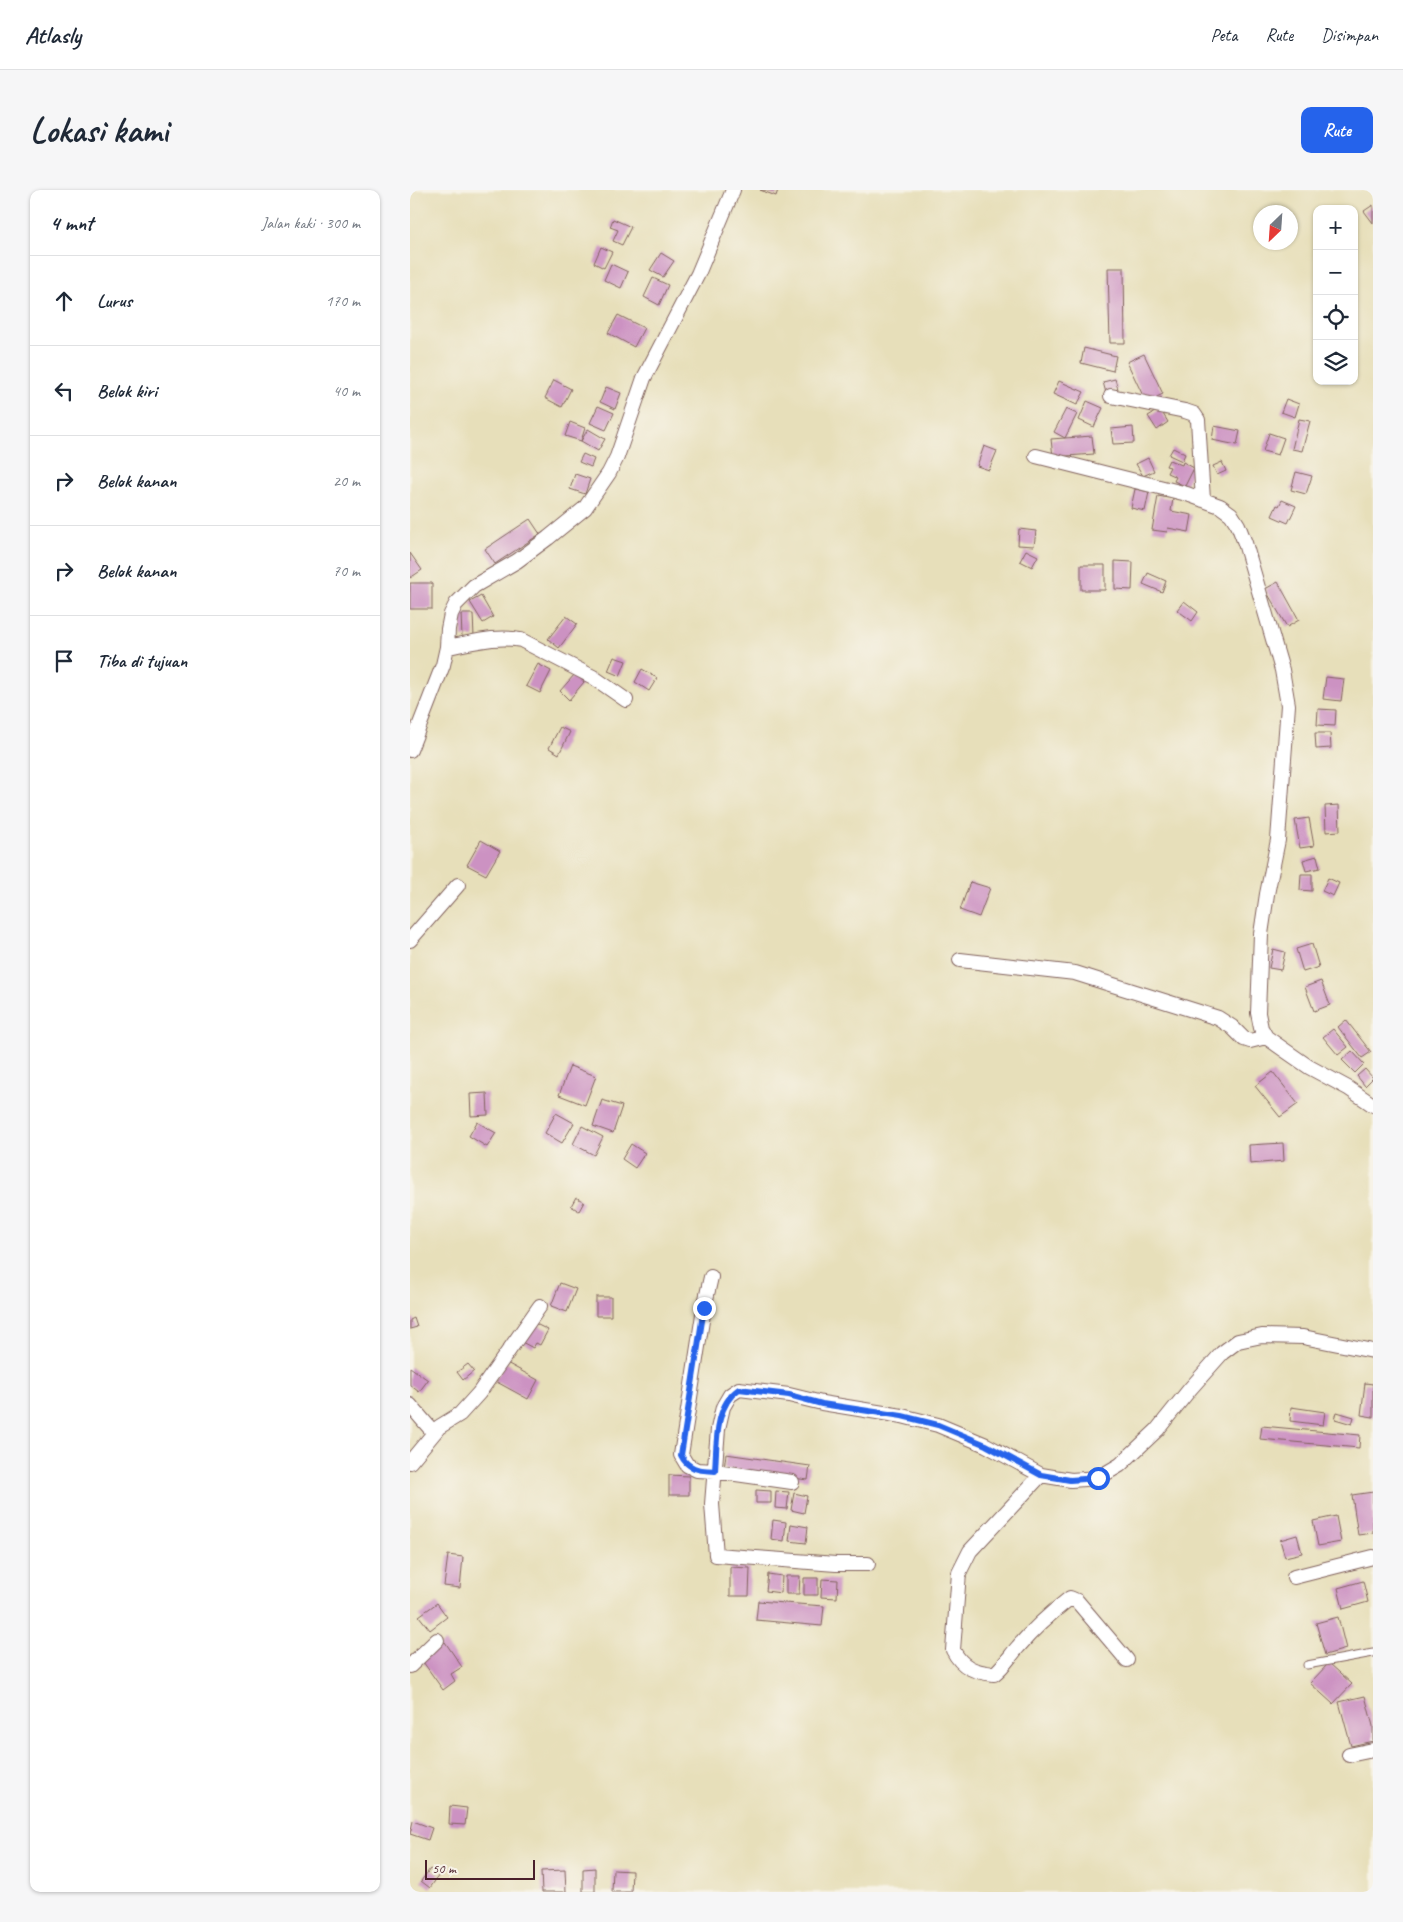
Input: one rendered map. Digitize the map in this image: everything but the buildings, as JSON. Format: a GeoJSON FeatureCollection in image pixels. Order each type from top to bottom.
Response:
{"type":"FeatureCollection","features":[{"type":"Feature","properties":{"kind":"street"},"geometry":{"type":"LineString","coordinates":[[410,750],[443,665],[451,614],[462,598],[474,586],[517,561],[548,538],[584,508],[600,488],[617,457],[644,378],[698,274],[733,190]]}},
{"type":"Feature","properties":{"kind":"street"},"geometry":{"type":"LineString","coordinates":[[1111,396],[1194,414],[1198,420],[1203,500]]}},
{"type":"Feature","properties":{"kind":"street"},"geometry":{"type":"LineString","coordinates":[[1036,456],[1187,494],[1220,506],[1231,514],[1238,525],[1248,551],[1282,670],[1288,704],[1278,840],[1261,934],[1258,1013],[1261,1028],[1266,1037],[1309,1067],[1348,1088],[1373,1105]]}},
{"type":"Feature","properties":{"kind":"street"},"geometry":{"type":"LineString","coordinates":[[447,647],[508,637],[521,640],[593,677],[626,700]]}},
{"type":"Feature","properties":{"kind":"street"},"geometry":{"type":"LineString","coordinates":[[410,940],[458,885]]}},
{"type":"Feature","properties":{"kind":"street"},"geometry":{"type":"LineString","coordinates":[[960,960],[1076,973],[1218,1018],[1232,1027],[1244,1039],[1250,1041],[1266,1037]]}},
{"type":"Feature","properties":{"kind":"street"},"geometry":{"type":"LineString","coordinates":[[712,1276],[704,1308],[681,1455],[687,1465],[697,1470],[792,1482]]}},
{"type":"Feature","properties":{"kind":"street"},"geometry":{"type":"LineString","coordinates":[[410,1462],[439,1427],[460,1414],[479,1394],[540,1306]]}},
{"type":"Feature","properties":{"kind":"street"},"geometry":{"type":"LineString","coordinates":[[868,1564],[836,1564],[716,1555],[712,1504],[718,1428],[724,1407],[730,1395],[739,1389],[789,1395],[822,1404],[902,1416],[938,1425],[986,1445],[1041,1475],[1070,1480],[1098,1478],[1120,1464],[1157,1430],[1222,1353],[1238,1341],[1262,1336],[1303,1337],[1373,1351]]}},
{"type":"Feature","properties":{"kind":"street"},"geometry":{"type":"LineString","coordinates":[[410,1405],[434,1433]]}},
{"type":"Feature","properties":{"kind":"street"},"geometry":{"type":"LineString","coordinates":[[1041,1475],[970,1550],[959,1573],[952,1650],[958,1660],[964,1665],[979,1672],[994,1674],[1043,1620],[1070,1598],[1077,1601],[1127,1660]]}},
{"type":"Feature","properties":{"kind":"street"},"geometry":{"type":"LineString","coordinates":[[1294,1577],[1373,1557]]}},
{"type":"Feature","properties":{"kind":"street"},"geometry":{"type":"LineString","coordinates":[[410,1666],[437,1640]]}},
{"type":"Feature","properties":{"kind":"street"},"geometry":{"type":"LineString","coordinates":[[1349,1756],[1373,1750]]}},
{"type":"Feature","properties":{"kind":"lane"},"geometry":{"type":"LineString","coordinates":[[1307,1665],[1373,1653]]}},
{"type":"Feature","properties":{"kind":"route"},"geometry":{"type":"LineString","coordinates":[[704,1308],[681,1455],[687,1465],[697,1470],[715,1471],[718,1428],[724,1407],[730,1395],[739,1389],[789,1395],[822,1404],[902,1416],[938,1425],[986,1445],[1041,1475],[1070,1480],[1098,1478]]}}]}
